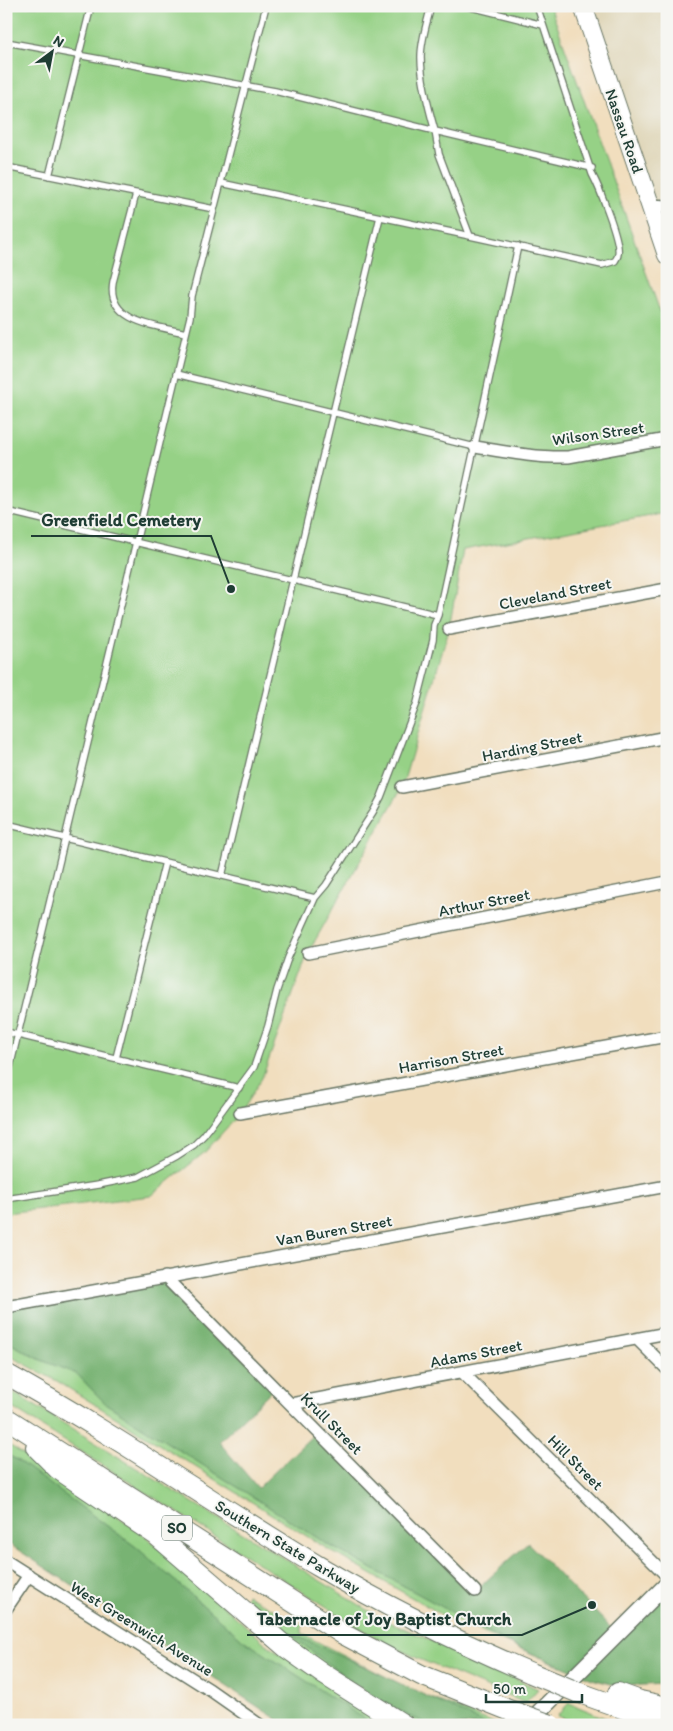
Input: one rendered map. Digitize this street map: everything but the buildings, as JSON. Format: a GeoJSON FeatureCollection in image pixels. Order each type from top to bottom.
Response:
{"type":"FeatureCollection","features":[{"type":"Feature","properties":{"kind":"highway","name":"Southern State Parkway"},"geometry":{"type":"LineString","coordinates":[[6,1374],[340,1579],[443,1634],[579,1681],[667,1724]]}},
{"type":"Feature","properties":{"kind":"highway","name":"SO"},"geometry":{"type":"LineString","coordinates":[[8,1419],[343,1634],[421,1675],[551,1725]]}},
{"type":"Feature","properties":{"kind":"highway"},"geometry":{"type":"LineString","coordinates":[[8,1419],[58,1469],[156,1535],[286,1648],[404,1725]]}},
{"type":"Feature","properties":{"kind":"highway"},"geometry":{"type":"LineString","coordinates":[[579,1681],[640,1701],[667,1707]]}},
{"type":"Feature","properties":{"kind":"main road","name":"Nassau Road"},"geometry":{"type":"LineString","coordinates":[[583,6],[659,205],[667,255]]}},
{"type":"Feature","properties":{"kind":"main road"},"geometry":{"type":"LineString","coordinates":[[526,1725],[579,1681],[667,1584]]}},
{"type":"Feature","properties":{"kind":"street","name":"Wilson Street"},"geometry":{"type":"LineString","coordinates":[[475,447],[527,456],[552,458],[568,457],[667,439]]}},
{"type":"Feature","properties":{"kind":"street","name":"Cleveland Street"},"geometry":{"type":"LineString","coordinates":[[449,629],[667,588]]}},
{"type":"Feature","properties":{"kind":"street","name":"Harding Street"},"geometry":{"type":"LineString","coordinates":[[402,787],[667,737]]}},
{"type":"Feature","properties":{"kind":"street","name":"Arthur Street"},"geometry":{"type":"LineString","coordinates":[[308,953],[667,882]]}},
{"type":"Feature","properties":{"kind":"street","name":"Harrison Street"},"geometry":{"type":"LineString","coordinates":[[240,1113],[667,1036]]}},
{"type":"Feature","properties":{"kind":"street","name":"Van Buren Street"},"geometry":{"type":"LineString","coordinates":[[6,1307],[667,1186]]}},
{"type":"Feature","properties":{"kind":"street","name":"Krull Street"},"geometry":{"type":"LineString","coordinates":[[165,1277],[475,1591]]}},
{"type":"Feature","properties":{"kind":"street","name":"Adams Street"},"geometry":{"type":"LineString","coordinates":[[290,1404],[667,1333]]}},
{"type":"Feature","properties":{"kind":"street"},"geometry":{"type":"LineString","coordinates":[[637,1339],[667,1369]]}},
{"type":"Feature","properties":{"kind":"street","name":"Hill Street"},"geometry":{"type":"LineString","coordinates":[[462,1372],[667,1576]]}},
{"type":"Feature","properties":{"kind":"street","name":"West Greenwich Avenue"},"geometry":{"type":"LineString","coordinates":[[6,1561],[210,1690],[260,1725]]}},
{"type":"Feature","properties":{"kind":"street"},"geometry":{"type":"LineString","coordinates":[[6,1609],[29,1575]]}},
{"type":"Feature","properties":{"kind":"lane"},"geometry":{"type":"LineString","coordinates":[[48,176],[92,6]]}},
{"type":"Feature","properties":{"kind":"lane"},"geometry":{"type":"LineString","coordinates":[[6,1084],[190,317],[192,296],[266,6]]}},
{"type":"Feature","properties":{"kind":"lane"},"geometry":{"type":"LineString","coordinates":[[431,6],[421,57],[428,109],[436,131],[439,154],[470,236]]}},
{"type":"Feature","properties":{"kind":"lane"},"geometry":{"type":"LineString","coordinates":[[467,6],[543,25]]}},
{"type":"Feature","properties":{"kind":"lane"},"geometry":{"type":"LineString","coordinates":[[221,183],[602,265],[615,261],[618,254],[617,241],[598,185],[592,174],[592,168],[537,6]]}},
{"type":"Feature","properties":{"kind":"lane"},"geometry":{"type":"LineString","coordinates":[[6,42],[275,92],[592,168]]}},
{"type":"Feature","properties":{"kind":"lane"},"geometry":{"type":"LineString","coordinates":[[6,168],[214,209]]}},
{"type":"Feature","properties":{"kind":"lane"},"geometry":{"type":"LineString","coordinates":[[136,194],[113,282],[112,290],[115,300],[126,316],[186,333]]}},
{"type":"Feature","properties":{"kind":"lane"},"geometry":{"type":"LineString","coordinates":[[222,876],[380,216]]}},
{"type":"Feature","properties":{"kind":"lane"},"geometry":{"type":"LineString","coordinates":[[6,1199],[98,1185],[138,1176],[177,1156],[194,1145],[204,1135],[254,1067],[288,958],[315,898],[374,812],[417,703],[433,640],[434,625],[438,615],[518,246]]}},
{"type":"Feature","properties":{"kind":"lane"},"geometry":{"type":"LineString","coordinates":[[176,374],[475,447]]}},
{"type":"Feature","properties":{"kind":"lane"},"geometry":{"type":"LineString","coordinates":[[6,511],[438,615]]}},
{"type":"Feature","properties":{"kind":"lane"},"geometry":{"type":"LineString","coordinates":[[6,824],[315,898]]}},
{"type":"Feature","properties":{"kind":"lane"},"geometry":{"type":"LineString","coordinates":[[116,1058],[166,862]]}},
{"type":"Feature","properties":{"kind":"lane"},"geometry":{"type":"LineString","coordinates":[[6,1032],[239,1088]]}},
{"type":"Feature","properties":{"kind":"shaded area"},"geometry":{"type":"Polygon","coordinates":[[[583,6],[667,6],[667,255],[583,6]]]}},
{"type":"Feature","properties":{"kind":"green space"},"geometry":{"type":"Polygon","coordinates":[[[6,6],[550,6],[667,331],[667,476],[660,478],[667,513],[463,550],[449,629],[402,787],[308,953],[262,1078],[240,1113],[205,1152],[151,1196],[6,1213],[6,6]]]}},
{"type":"Feature","properties":{"kind":"green space"},"geometry":{"type":"Polygon","coordinates":[[[165,1277],[274,1388],[219,1442],[258,1488],[317,1431],[475,1591],[528,1543],[616,1633],[667,1584],[667,1684],[619,1686],[592,1679],[510,1644],[327,1544],[105,1403],[77,1374],[41,1360],[6,1341],[6,1307],[165,1277]]]}},
{"type":"Feature","properties":{"kind":"green space"},"geometry":{"type":"Polygon","coordinates":[[[6,1341],[41,1360],[77,1374],[105,1403],[327,1544],[510,1644],[561,1666],[444,1616],[329,1550],[57,1381],[6,1354],[6,1341]]]}},
{"type":"Feature","properties":{"kind":"green space"},"geometry":{"type":"Polygon","coordinates":[[[6,1388],[381,1618],[538,1689],[525,1703],[419,1659],[373,1636],[6,1404],[6,1388]]]}},
{"type":"Feature","properties":{"kind":"green space"},"geometry":{"type":"Polygon","coordinates":[[[6,1443],[141,1532],[266,1644],[390,1725],[374,1725],[243,1640],[136,1547],[17,1460],[6,1454],[6,1443]]]}},
{"type":"Feature","properties":{"kind":"green space"},"geometry":{"type":"Polygon","coordinates":[[[6,1454],[17,1460],[136,1547],[243,1640],[374,1725],[286,1725],[6,1542],[6,1454]]]}},
{"type":"Feature","properties":{"kind":"green space"},"geometry":{"type":"Polygon","coordinates":[[[247,1595],[302,1625],[302,1634],[416,1692],[499,1725],[417,1725],[310,1656],[243,1604],[247,1595]]]}},
{"type":"Feature","properties":{"kind":"green space"},"geometry":{"type":"Polygon","coordinates":[[[285,1631],[488,1725],[430,1725],[407,1715],[365,1691],[285,1631]]]}},
{"type":"Feature","properties":{"kind":"green space"},"geometry":{"type":"Polygon","coordinates":[[[569,1703],[622,1725],[584,1725],[557,1716],[569,1703]]]}},
{"type":"Feature","properties":{"kind":"place","name":"Greenfield Cemetery"},"geometry":{"type":"Point","coordinates":[231,589]}},
{"type":"Feature","properties":{"kind":"place","name":"Tabernacle of Joy Baptist Church"},"geometry":{"type":"Point","coordinates":[592,1605]}}]}
